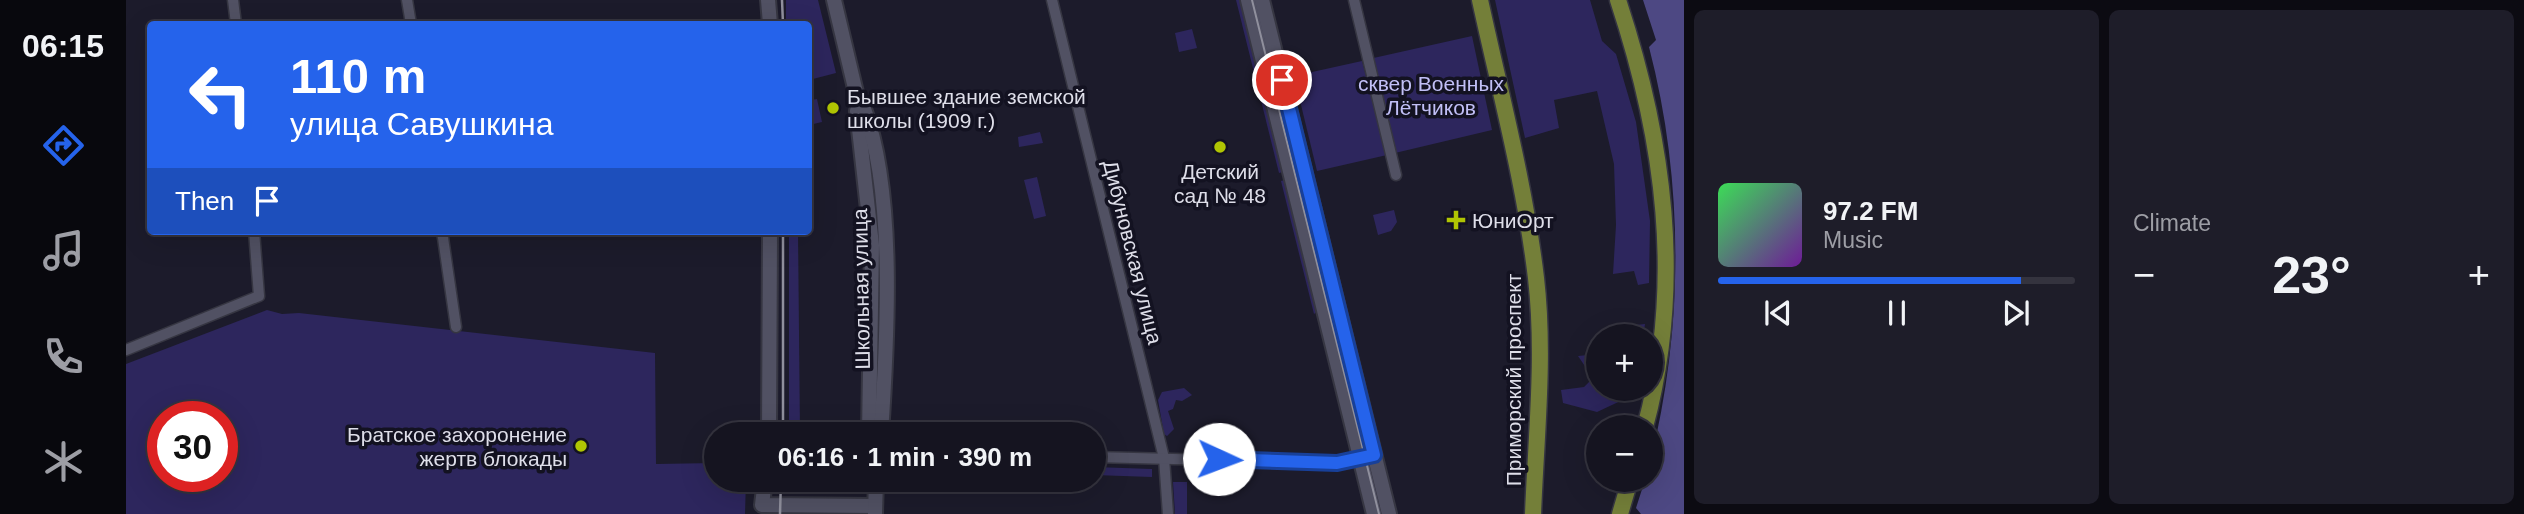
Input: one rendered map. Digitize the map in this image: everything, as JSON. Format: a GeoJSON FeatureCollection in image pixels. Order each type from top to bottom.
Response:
{"type":"FeatureCollection","features":[{"type":"Feature","properties":{"kind":"main road","name":"Приморский проспект"},"geometry":{"type":"LineString","coordinates":[[1480,0],[1529,229],[1536,281],[1538,370],[1533,514]]}},
{"type":"Feature","properties":{"kind":"main road"},"geometry":{"type":"LineString","coordinates":[[1618,0],[1650,111],[1665,219],[1664,315],[1648,415]]}},
{"type":"Feature","properties":{"kind":"main road"},"geometry":{"type":"LineString","coordinates":[[1620,514],[1626,492]]}},
{"type":"Feature","properties":{"kind":"street"},"geometry":{"type":"LineString","coordinates":[[233,0],[236,21]]}},
{"type":"Feature","properties":{"kind":"street"},"geometry":{"type":"LineString","coordinates":[[407,0],[410,21]]}},
{"type":"Feature","properties":{"kind":"street"},"geometry":{"type":"LineString","coordinates":[[768,0],[770,21]]}},
{"type":"Feature","properties":{"kind":"street","name":"Школьная улица"},"geometry":{"type":"LineString","coordinates":[[834,0],[859,105],[857,111],[872,245],[869,422]]}},
{"type":"Feature","properties":{"kind":"street","name":"Дибуновская улица"},"geometry":{"type":"LineString","coordinates":[[1052,0],[1164,458],[1168,514]]}},
{"type":"Feature","properties":{"kind":"street"},"geometry":{"type":"LineString","coordinates":[[1248,0],[1367,457],[1389,514]]}},
{"type":"Feature","properties":{"kind":"street"},"geometry":{"type":"LineString","coordinates":[[1262,0],[1367,457],[1374,514]]}},
{"type":"Feature","properties":{"kind":"street"},"geometry":{"type":"LineString","coordinates":[[1354,0],[1396,175]]}},
{"type":"Feature","properties":{"kind":"street","name":"Школьная улица"},"geometry":{"type":"LineString","coordinates":[[859,105],[865,110],[878,170],[886,245],[881,422]]}},
{"type":"Feature","properties":{"kind":"street"},"geometry":{"type":"LineString","coordinates":[[126,350],[259,296],[254,235]]}},
{"type":"Feature","properties":{"kind":"street"},"geometry":{"type":"LineString","coordinates":[[443,235],[456,327]]}},
{"type":"Feature","properties":{"kind":"street"},"geometry":{"type":"LineString","coordinates":[[769,422],[770,235]]}},
{"type":"Feature","properties":{"kind":"street"},"geometry":{"type":"LineString","coordinates":[[1106,457],[1337,463],[1367,457]]}},
{"type":"Feature","properties":{"kind":"street"},"geometry":{"type":"LineString","coordinates":[[764,492],[762,510],[875,510],[876,492]]}},
{"type":"Feature","properties":{"kind":"green space"},"geometry":{"type":"Polygon","coordinates":[[[786,0],[818,0],[836,73],[812,79],[812,21],[786,21],[786,0]]]}},
{"type":"Feature","properties":{"kind":"green space"},"geometry":{"type":"Polygon","coordinates":[[[1236,0],[1244,0],[1286,171],[1279,173],[1236,0]]]}},
{"type":"Feature","properties":{"kind":"green space"},"geometry":{"type":"Polygon","coordinates":[[[1495,0],[1590,0],[1602,41],[1616,54],[1636,122],[1650,221],[1649,283],[1638,285],[1634,271],[1613,274],[1616,225],[1614,164],[1597,91],[1554,100],[1559,128],[1525,138],[1495,0]]]}},
{"type":"Feature","properties":{"kind":"green space"},"geometry":{"type":"Polygon","coordinates":[[[1192,29],[1197,48],[1179,52],[1175,33],[1192,29]]]}},
{"type":"Feature","properties":{"kind":"green space","name":"сквер Военных Лётчиков"},"geometry":{"type":"Polygon","coordinates":[[[1472,36],[1492,130],[1395,153],[1369,59],[1472,36]]]}},
{"type":"Feature","properties":{"kind":"green space","name":"сквер Военных Лётчиков"},"geometry":{"type":"Polygon","coordinates":[[[1362,61],[1387,155],[1317,171],[1294,76],[1362,61]]]}},
{"type":"Feature","properties":{"kind":"green space"},"geometry":{"type":"Polygon","coordinates":[[[817,99],[822,122],[812,124],[812,100],[817,99]]]}},
{"type":"Feature","properties":{"kind":"green space"},"geometry":{"type":"Polygon","coordinates":[[[1040,132],[1043,143],[1019,147],[1018,137],[1040,132]]]}},
{"type":"Feature","properties":{"kind":"green space"},"geometry":{"type":"Polygon","coordinates":[[[1037,177],[1046,216],[1034,219],[1024,180],[1037,177]]]}},
{"type":"Feature","properties":{"kind":"green space"},"geometry":{"type":"Polygon","coordinates":[[[1288,179],[1311,275],[1308,277],[1317,311],[1314,314],[1281,181],[1288,179]]]}},
{"type":"Feature","properties":{"kind":"green space"},"geometry":{"type":"Polygon","coordinates":[[[1394,210],[1397,222],[1391,231],[1378,235],[1373,215],[1394,210]]]}},
{"type":"Feature","properties":{"kind":"green space"},"geometry":{"type":"Polygon","coordinates":[[[789,235],[798,235],[800,422],[789,422],[789,235]]]}},
{"type":"Feature","properties":{"kind":"green space"},"geometry":{"type":"Polygon","coordinates":[[[267,310],[282,314],[299,313],[655,353],[656,464],[704,463],[704,492],[746,492],[745,514],[126,514],[126,364],[267,310]]]}},
{"type":"Feature","properties":{"kind":"green space"},"geometry":{"type":"Polygon","coordinates":[[[1586,355],[1586,368],[1578,356],[1586,355]]]}},
{"type":"Feature","properties":{"kind":"green space"},"geometry":{"type":"Polygon","coordinates":[[[1586,385],[1586,401],[1620,401],[1597,412],[1563,403],[1561,390],[1586,385]]]}},
{"type":"Feature","properties":{"kind":"green space"},"geometry":{"type":"Polygon","coordinates":[[[1184,388],[1192,395],[1182,401],[1176,400],[1173,409],[1168,411],[1174,429],[1167,436],[1164,434],[1158,400],[1162,392],[1184,388]]]}},
{"type":"Feature","properties":{"kind":"green space"},"geometry":{"type":"Polygon","coordinates":[[[1106,467],[1152,469],[1152,477],[1106,475],[1106,467]]]}},
{"type":"Feature","properties":{"kind":"green space"},"geometry":{"type":"Polygon","coordinates":[[[1173,482],[1187,482],[1187,514],[1175,514],[1173,482]]]}},
{"type":"Feature","properties":{"kind":"shaded area"},"geometry":{"type":"Polygon","coordinates":[[[1643,0],[1684,0],[1684,514],[1641,514],[1636,508],[1641,492],[1663,492],[1663,415],[1660,415],[1674,307],[1674,202],[1669,150],[1649,47],[1656,40],[1643,0]]]}},
{"type":"Feature","properties":{"kind":"tram line"},"geometry":{"type":"LineString","coordinates":[[1252,0],[1379,514]]}},
{"type":"Feature","properties":{"kind":"railway"},"geometry":{"type":"LineString","coordinates":[[782,0],[783,21]]}},
{"type":"Feature","properties":{"kind":"railway"},"geometry":{"type":"LineString","coordinates":[[783,235],[783,422]]}},
{"type":"Feature","properties":{"kind":"railway"},"geometry":{"type":"LineString","coordinates":[[780,514],[781,492]]}},
{"type":"Feature","properties":{"kind":"place","name":"Бывшее здание земской школы (1909 г.)"},"geometry":{"type":"Point","coordinates":[833,108]}},
{"type":"Feature","properties":{"kind":"place","name":"Детский сад № 48"},"geometry":{"type":"Point","coordinates":[1220,147]}},
{"type":"Feature","properties":{"kind":"place","name":"ЮниОрт"},"geometry":{"type":"Point","coordinates":[1456,220]}},
{"type":"Feature","properties":{"kind":"place","name":"Братское захоронение жертв блокады"},"geometry":{"type":"Point","coordinates":[581,446]}},
{"type":"Feature","properties":{"kind":"route"},"geometry":{"type":"LineString","coordinates":[[1219,459],[1337,463],[1374,455],[1282,80]]}}]}
